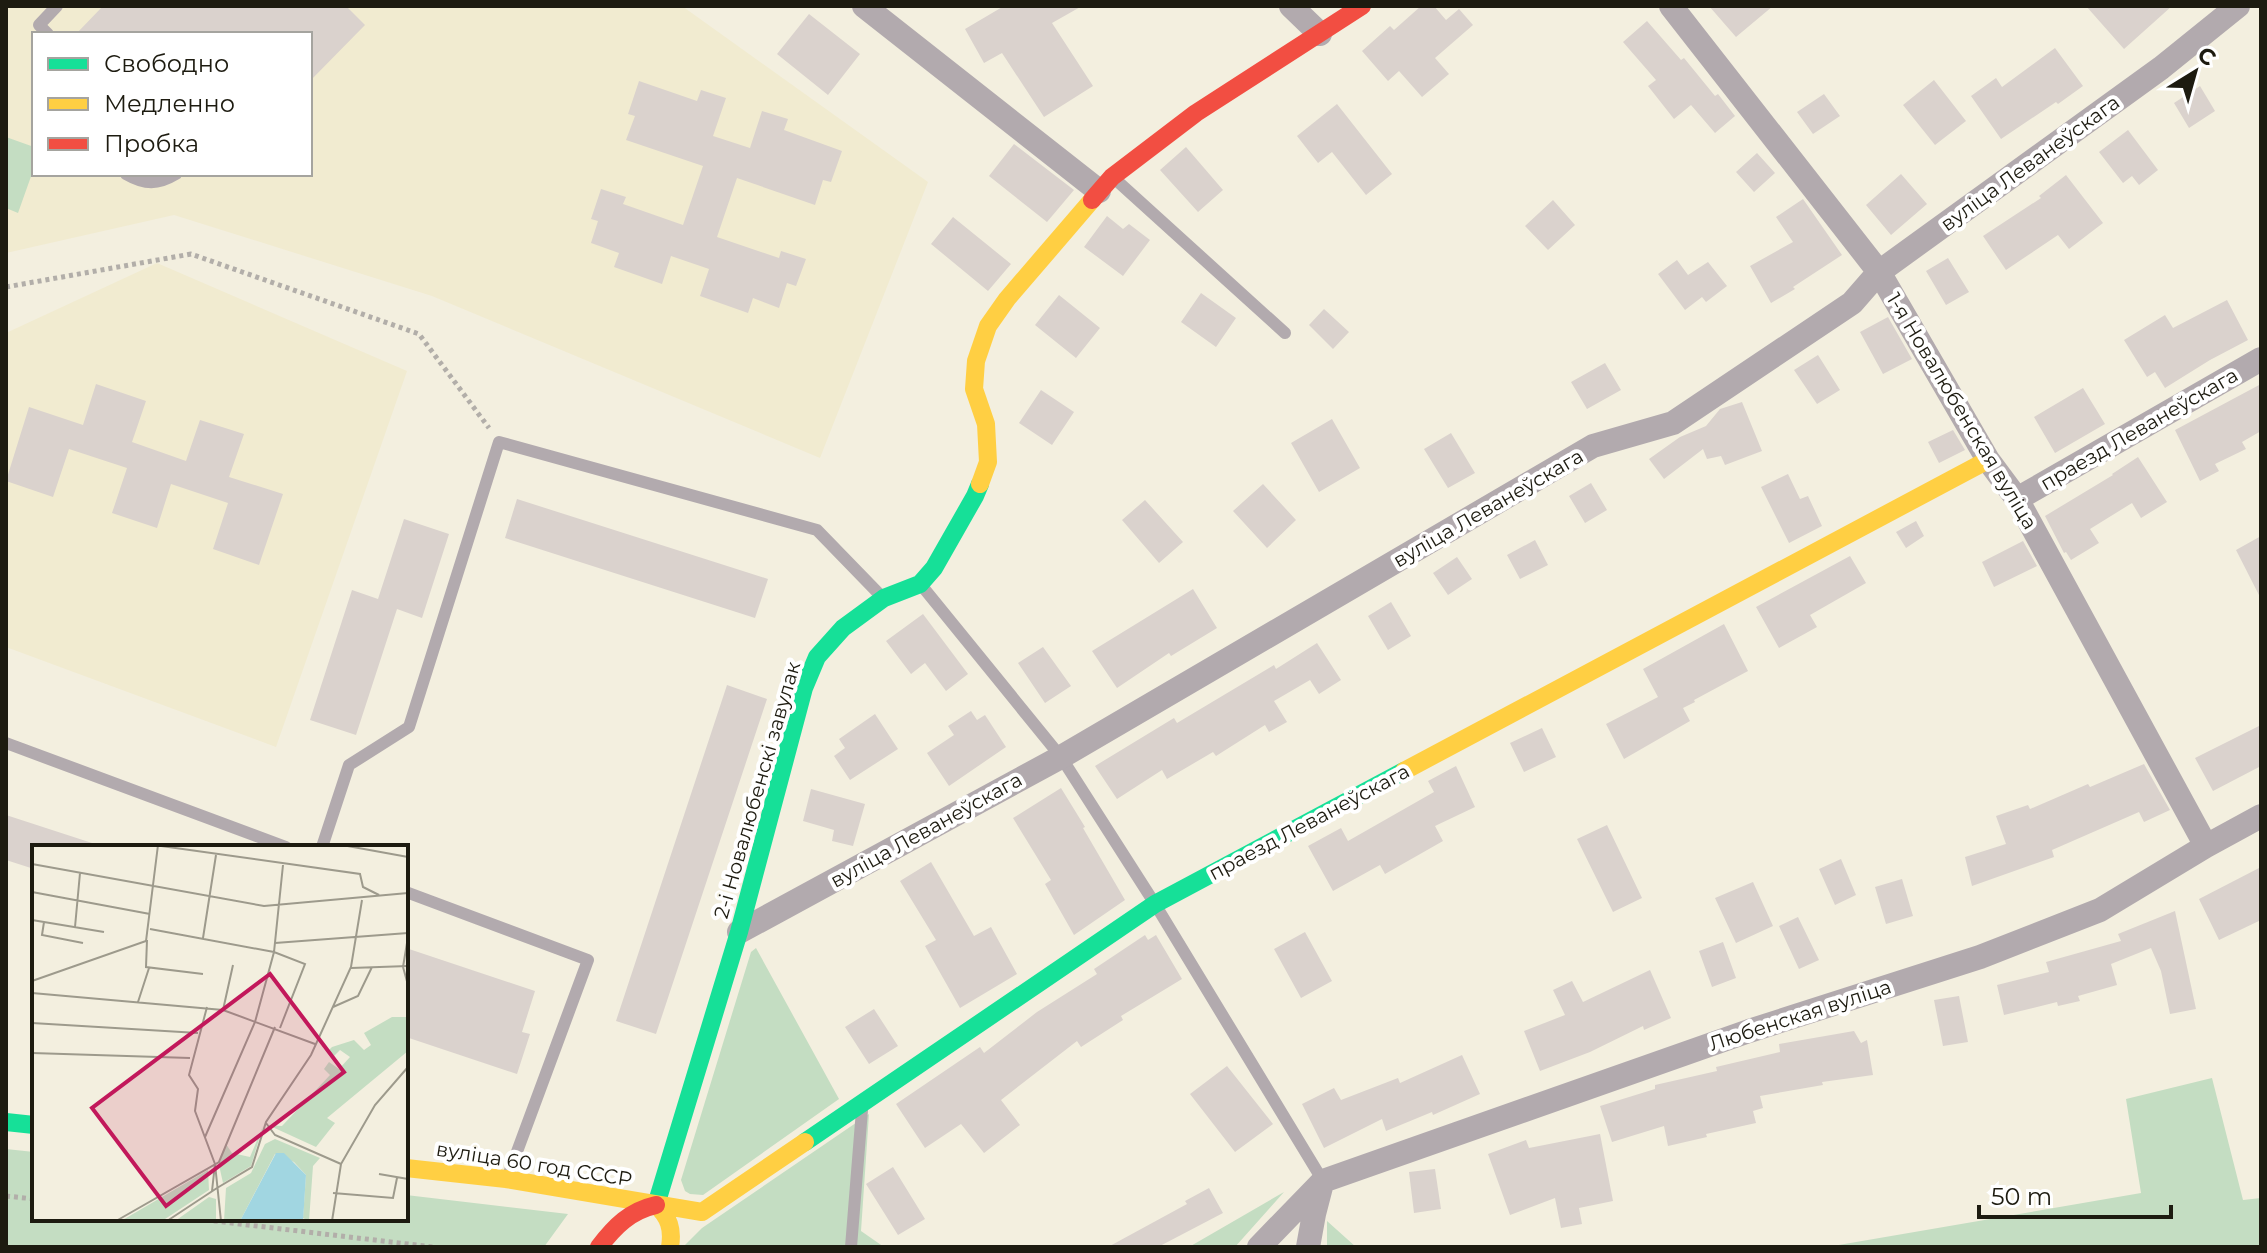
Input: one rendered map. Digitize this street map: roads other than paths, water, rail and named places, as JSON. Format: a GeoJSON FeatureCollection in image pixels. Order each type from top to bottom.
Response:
{"type":"FeatureCollection","features":[{"type":"Feature","properties":{"kind":"street"},"geometry":{"type":"LineString","coordinates":[[864,6],[1106,184]]}},
{"type":"Feature","properties":{"kind":"street"},"geometry":{"type":"LineString","coordinates":[[1291,6],[1320,34]]}},
{"type":"Feature","properties":{"kind":"street"},"geometry":{"type":"LineString","coordinates":[[920,584],[934,568],[975,496],[988,462],[986,424],[974,389],[976,361],[988,326],[1007,299],[1106,184],[1196,113],[1362,6]]}},
{"type":"Feature","properties":{"kind":"street","name":"1-я Новалюбенская вуліца"},"geometry":{"type":"LineString","coordinates":[[1671,6],[1879,272],[1988,460],[2017,499],[2206,846]]}},
{"type":"Feature","properties":{"kind":"street","name":"вуліца Леванеўскага"},"geometry":{"type":"LineString","coordinates":[[739,932],[1061,757],[1593,446],[1673,423],[1852,303],[1879,272],[2161,68],[2238,6]]}},
{"type":"Feature","properties":{"kind":"street","name":"праезд Леванеўскага"},"geometry":{"type":"LineString","coordinates":[[2017,499],[2261,359]]}},
{"type":"Feature","properties":{"kind":"street","name":"праезд Леванеўскага"},"geometry":{"type":"LineString","coordinates":[[656,1205],[702,1212],[1155,904],[1988,460]]}},
{"type":"Feature","properties":{"kind":"street","name":"2-і Новалюбенскі завулак"},"geometry":{"type":"LineString","coordinates":[[656,1205],[739,932],[804,688],[817,657],[843,628],[884,598],[920,584]]}},
{"type":"Feature","properties":{"kind":"street","name":"Любенская вуліца"},"geometry":{"type":"LineString","coordinates":[[1259,1247],[1323,1181],[1749,1031],[1980,957],[2100,910],[2261,816]]}},
{"type":"Feature","properties":{"kind":"street"},"geometry":{"type":"LineString","coordinates":[[6,1122],[32,1125]]}},
{"type":"Feature","properties":{"kind":"street","name":"вуліца 60 год СССР"},"geometry":{"type":"LineString","coordinates":[[408,1168],[506,1179],[656,1205]]}},
{"type":"Feature","properties":{"kind":"street"},"geometry":{"type":"LineString","coordinates":[[1308,1247],[1323,1181]]}},
{"type":"Feature","properties":{"kind":"street"},"geometry":{"type":"LineString","coordinates":[[599,1247],[627,1215],[656,1205],[669,1220],[672,1230],[670,1247]]}},
{"type":"Feature","properties":{"kind":"lane"},"geometry":{"type":"LineString","coordinates":[[46,32],[39,25],[57,6]]}},
{"type":"Feature","properties":{"kind":"lane"},"geometry":{"type":"LineString","coordinates":[[129,176],[136,180],[161,183],[173,176]]}},
{"type":"Feature","properties":{"kind":"lane"},"geometry":{"type":"LineString","coordinates":[[1106,184],[1285,333]]}},
{"type":"Feature","properties":{"kind":"lane"},"geometry":{"type":"LineString","coordinates":[[323,845],[349,765],[409,727],[499,442],[817,530],[884,598]]}},
{"type":"Feature","properties":{"kind":"lane"},"geometry":{"type":"LineString","coordinates":[[920,584],[1061,757],[1155,904],[1323,1181]]}},
{"type":"Feature","properties":{"kind":"lane"},"geometry":{"type":"LineString","coordinates":[[6,743],[281,845]]}},
{"type":"Feature","properties":{"kind":"lane"},"geometry":{"type":"LineString","coordinates":[[408,893],[588,960],[506,1179]]}},
{"type":"Feature","properties":{"kind":"lane"},"geometry":{"type":"LineString","coordinates":[[851,1247],[862,1103]]}}]}
